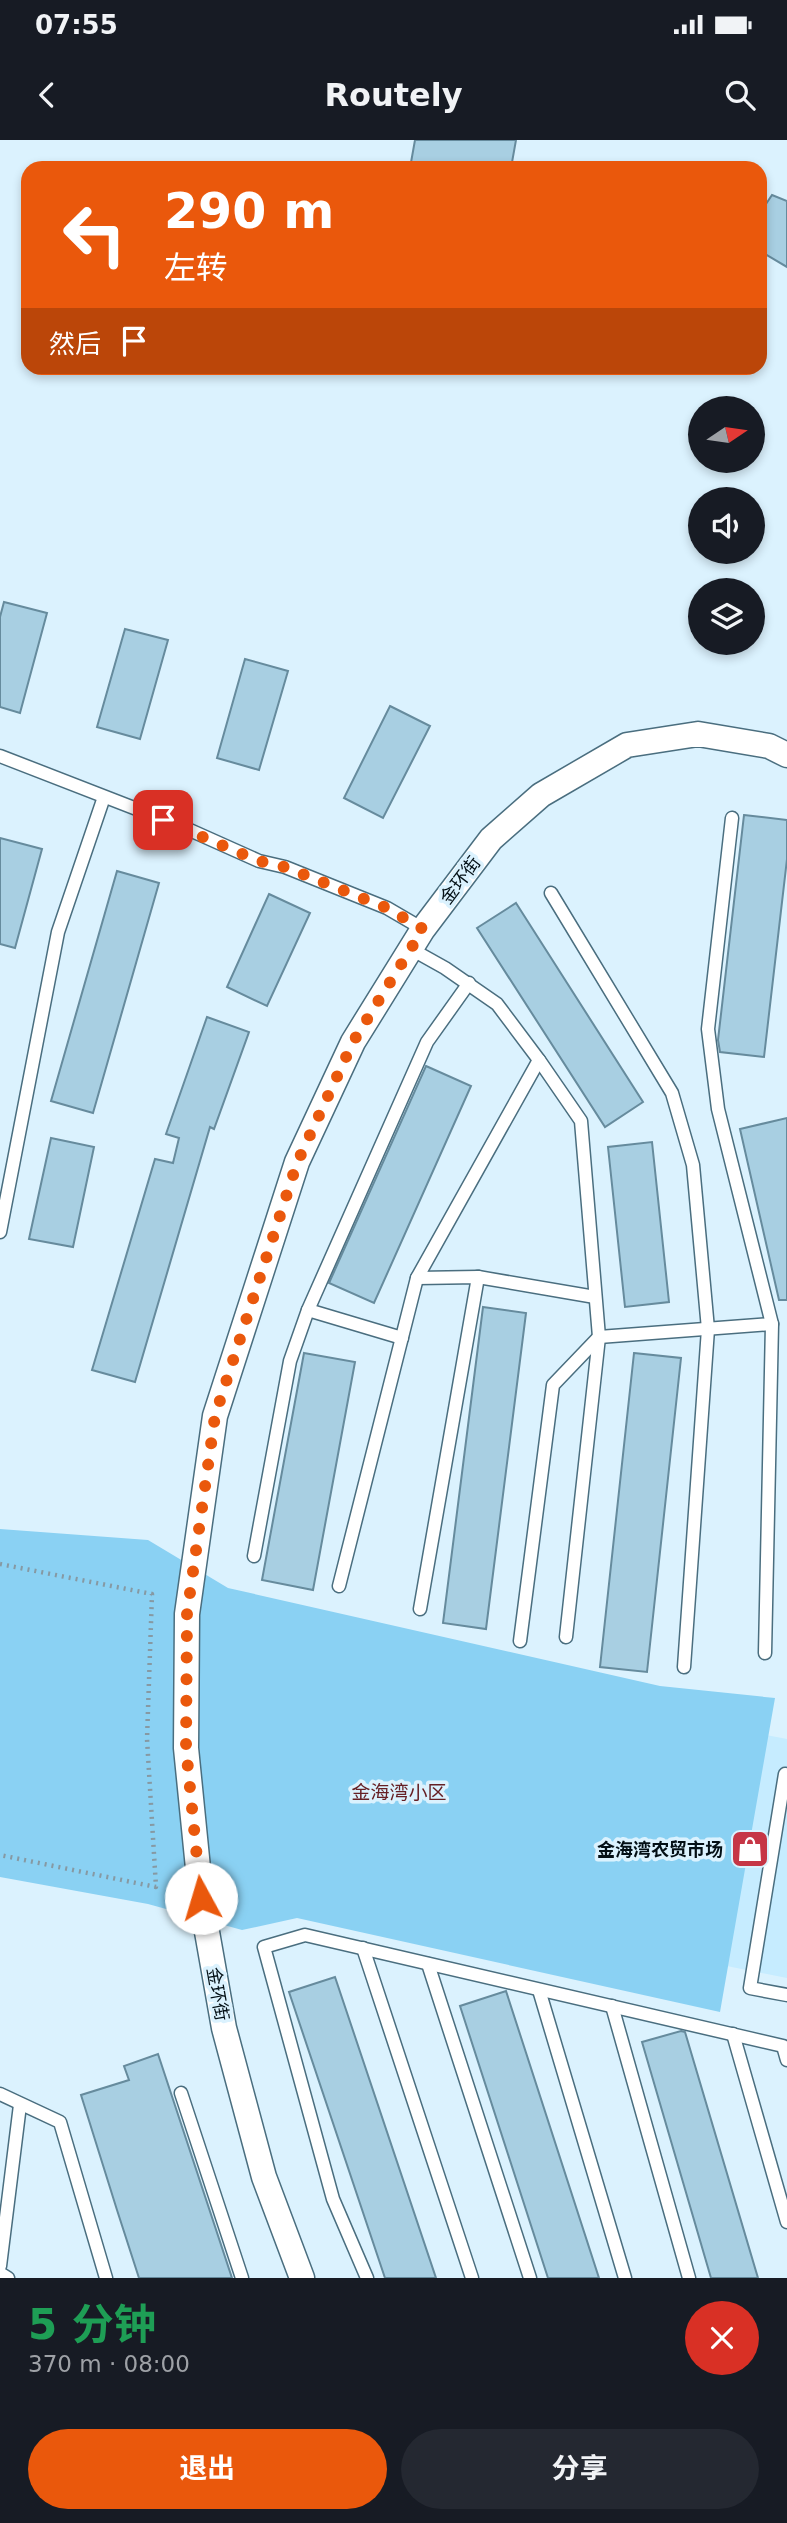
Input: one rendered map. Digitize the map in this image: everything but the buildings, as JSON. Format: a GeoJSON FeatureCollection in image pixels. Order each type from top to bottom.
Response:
{"type":"FeatureCollection","features":[{"type":"Feature","properties":{"kind":"street","name":"金环街"},"geometry":{"type":"LineString","coordinates":[[302,2278],[264,2177],[247,2115],[224,2028],[201,1898],[186,1748],[187,1614],[215,1416],[297,1163],[353,1042],[417,939],[491,839],[541,795],[627,745],[698,734],[769,746],[787,755]]}},
{"type":"Feature","properties":{"kind":"lane"},"geometry":{"type":"LineString","coordinates":[[0,756],[183,827],[259,861],[285,867],[374,902],[496,1004],[581,1121],[599,1337],[566,1637]]}},
{"type":"Feature","properties":{"kind":"lane"},"geometry":{"type":"LineString","coordinates":[[0,1232],[58,932],[104,797]]}},
{"type":"Feature","properties":{"kind":"lane"},"geometry":{"type":"LineString","coordinates":[[732,817],[708,1029],[718,1109],[772,1324],[765,1653]]}},
{"type":"Feature","properties":{"kind":"lane"},"geometry":{"type":"LineString","coordinates":[[551,893],[672,1093],[693,1165],[708,1329],[684,1667]]}},
{"type":"Feature","properties":{"kind":"lane"},"geometry":{"type":"LineString","coordinates":[[254,1556],[290,1361],[308,1310],[427,1042],[469,984]]}},
{"type":"Feature","properties":{"kind":"lane"},"geometry":{"type":"LineString","coordinates":[[339,1586],[417,1278],[539,1060]]}},
{"type":"Feature","properties":{"kind":"lane"},"geometry":{"type":"LineString","coordinates":[[417,1278],[478,1277],[595,1297]]}},
{"type":"Feature","properties":{"kind":"lane"},"geometry":{"type":"LineString","coordinates":[[420,1609],[478,1277]]}},
{"type":"Feature","properties":{"kind":"lane"},"geometry":{"type":"LineString","coordinates":[[308,1310],[402,1338]]}},
{"type":"Feature","properties":{"kind":"lane"},"geometry":{"type":"LineString","coordinates":[[520,1641],[553,1385],[599,1337],[772,1324]]}},
{"type":"Feature","properties":{"kind":"lane"},"geometry":{"type":"LineString","coordinates":[[785,1774],[750,1989],[787,1995]]}},
{"type":"Feature","properties":{"kind":"lane"},"geometry":{"type":"LineString","coordinates":[[367,2278],[332,2199],[264,1947],[305,1935],[783,2046],[787,2060]]}},
{"type":"Feature","properties":{"kind":"lane"},"geometry":{"type":"LineString","coordinates":[[363,1948],[472,2278]]}},
{"type":"Feature","properties":{"kind":"lane"},"geometry":{"type":"LineString","coordinates":[[428,1964],[530,2278]]}},
{"type":"Feature","properties":{"kind":"lane"},"geometry":{"type":"LineString","coordinates":[[539,1990],[625,2278]]}},
{"type":"Feature","properties":{"kind":"lane"},"geometry":{"type":"LineString","coordinates":[[612,2006],[689,2278]]}},
{"type":"Feature","properties":{"kind":"lane"},"geometry":{"type":"LineString","coordinates":[[733,2034],[787,2222]]}},
{"type":"Feature","properties":{"kind":"lane"},"geometry":{"type":"LineString","coordinates":[[181,2093],[242,2278]]}},
{"type":"Feature","properties":{"kind":"lane"},"geometry":{"type":"LineString","coordinates":[[0,2094],[60,2122],[106,2278]]}},
{"type":"Feature","properties":{"kind":"lane"},"geometry":{"type":"LineString","coordinates":[[0,2266],[20,2105]]}},
{"type":"Feature","properties":{"kind":"lane"},"geometry":{"type":"LineString","coordinates":[[0,2273],[8,2278]]}},
{"type":"Feature","properties":{"kind":"path"},"geometry":{"type":"LineString","coordinates":[[0,1564],[152,1594],[147,1739],[156,1887],[0,1855]]}},
{"type":"Feature","properties":{"kind":"shaded area"},"geometry":{"type":"Polygon","coordinates":[[[0,1529],[148,1540],[228,1588],[660,1686],[775,1698],[720,2012],[297,1918],[242,1930],[148,1904],[0,1877],[0,1529]]]}},
{"type":"Feature","properties":{"kind":"shaded area","name":"金海湾农贸市场"},"geometry":{"type":"Polygon","coordinates":[[[735,1729],[787,1739],[787,1978],[692,1959],[735,1729]]]}},
{"type":"Feature","properties":{"kind":"place","name":"金海湾农贸市场"},"geometry":{"type":"Point","coordinates":[750,1849]}},
{"type":"Feature","properties":{"kind":"district","name":"金海湾小区"},"geometry":{"type":"Point","coordinates":[399,1792]}},
{"type":"Feature","properties":{"kind":"route"},"geometry":{"type":"LineString","coordinates":[[163,820],[259,861],[285,867],[387,908],[423,929],[353,1042],[297,1163],[215,1416],[187,1614],[186,1748],[201,1898]]}}]}
